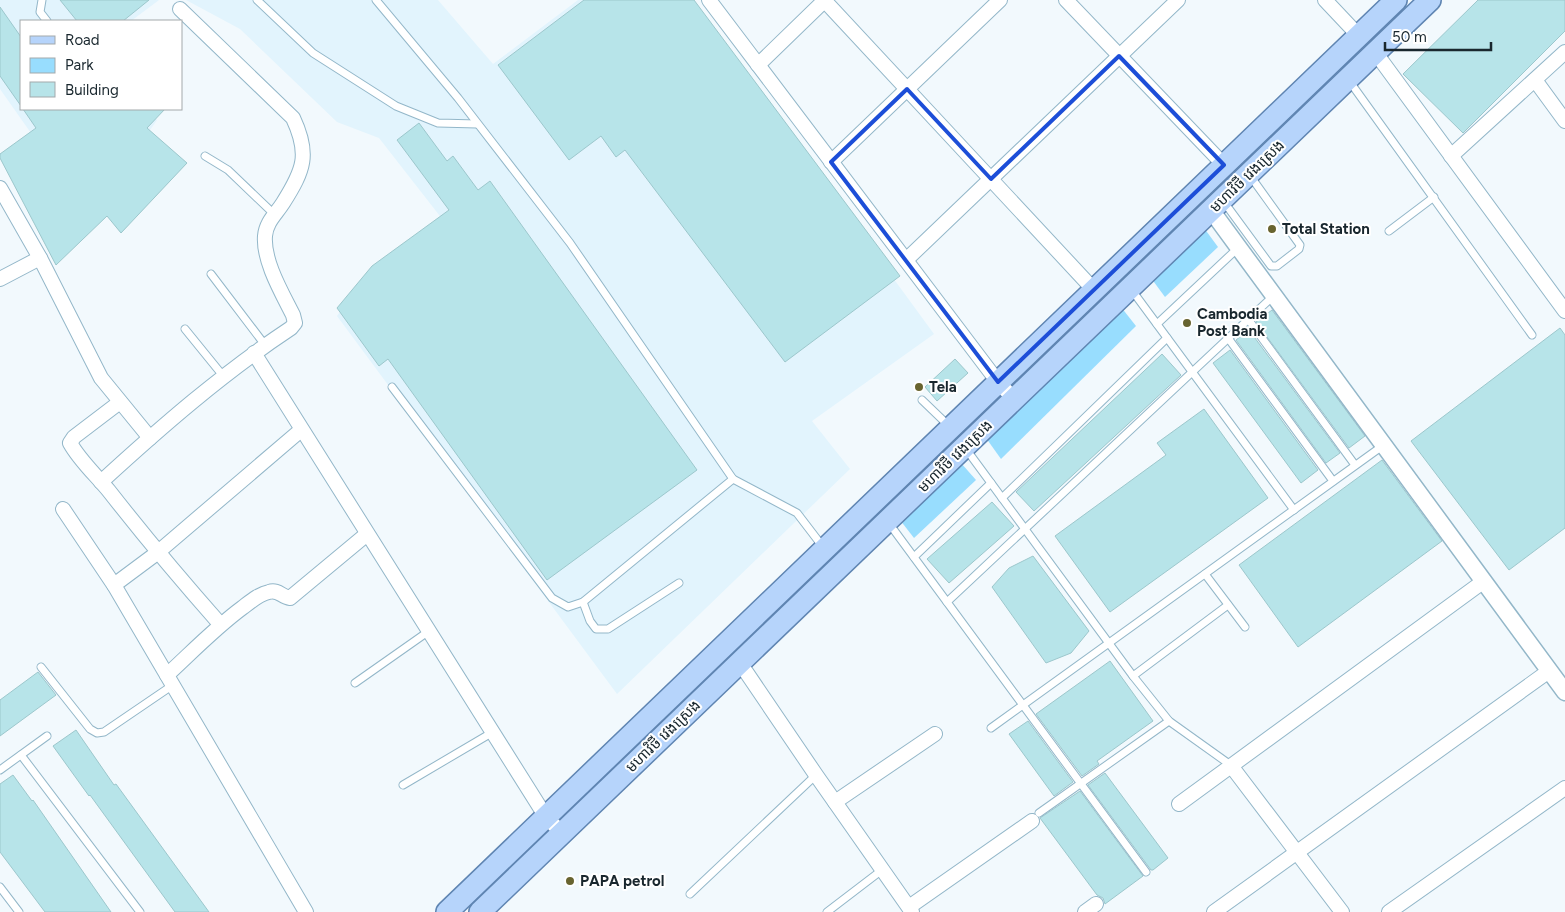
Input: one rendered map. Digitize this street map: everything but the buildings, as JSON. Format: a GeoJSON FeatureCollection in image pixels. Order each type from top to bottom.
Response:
{"type":"FeatureCollection","features":[{"type":"Feature","properties":{"kind":"main road","name":"មហាវិថី វេងស្រេង"},"geometry":{"type":"LineString","coordinates":[[447,912],[1396,0]]}},
{"type":"Feature","properties":{"kind":"main road","name":"មហាវិថី វេងស្រេង"},"geometry":{"type":"LineString","coordinates":[[480,912],[1430,0]]}},
{"type":"Feature","properties":{"kind":"main road"},"geometry":{"type":"LineString","coordinates":[[824,549],[841,566]]}},
{"type":"Feature","properties":{"kind":"street"},"geometry":{"type":"LineString","coordinates":[[709,0],[998,382],[1014,399]]}},
{"type":"Feature","properties":{"kind":"street"},"geometry":{"type":"LineString","coordinates":[[758,65],[824,0],[1094,290]]}},
{"type":"Feature","properties":{"kind":"street"},"geometry":{"type":"LineString","coordinates":[[832,162],[1000,0]]}},
{"type":"Feature","properties":{"kind":"street"},"geometry":{"type":"LineString","coordinates":[[1066,0],[1224,165]]}},
{"type":"Feature","properties":{"kind":"street"},"geometry":{"type":"LineString","coordinates":[[906,260],[1178,0]]}},
{"type":"Feature","properties":{"kind":"street"},"geometry":{"type":"LineString","coordinates":[[1325,0],[1359,36]]}},
{"type":"Feature","properties":{"kind":"street"},"geometry":{"type":"LineString","coordinates":[[101,482],[150,438],[224,377],[295,323],[269,264],[265,236],[271,217],[283,203],[300,173],[304,156],[302,136],[293,118],[180,9]]}},
{"type":"Feature","properties":{"kind":"street"},"geometry":{"type":"LineString","coordinates":[[1375,52],[1565,311]]}},
{"type":"Feature","properties":{"kind":"street"},"geometry":{"type":"LineString","coordinates":[[1451,156],[1565,52]]}},
{"type":"Feature","properties":{"kind":"street"},"geometry":{"type":"LineString","coordinates":[[1535,80],[1565,121]]}},
{"type":"Feature","properties":{"kind":"street"},"geometry":{"type":"LineString","coordinates":[[0,188],[40,258],[101,378],[150,438]]}},
{"type":"Feature","properties":{"kind":"street"},"geometry":{"type":"LineString","coordinates":[[1217,205],[1239,247],[1565,692]]}},
{"type":"Feature","properties":{"kind":"street"},"geometry":{"type":"LineString","coordinates":[[0,279],[40,258]]}},
{"type":"Feature","properties":{"kind":"street"},"geometry":{"type":"LineString","coordinates":[[260,349],[301,430],[494,732],[546,817],[562,833]]}},
{"type":"Feature","properties":{"kind":"street"},"geometry":{"type":"LineString","coordinates":[[120,402],[74,437],[70,443],[75,452],[157,553],[220,624]]}},
{"type":"Feature","properties":{"kind":"street"},"geometry":{"type":"LineString","coordinates":[[114,585],[157,553],[301,430]]}},
{"type":"Feature","properties":{"kind":"street"},"geometry":{"type":"LineString","coordinates":[[63,509],[114,585],[306,912]]}},
{"type":"Feature","properties":{"kind":"street"},"geometry":{"type":"LineString","coordinates":[[170,680],[220,624],[256,598],[270,591],[279,592],[284,597],[290,598],[367,534]]}},
{"type":"Feature","properties":{"kind":"street"},"geometry":{"type":"LineString","coordinates":[[1179,804],[1484,581]]}},
{"type":"Feature","properties":{"kind":"street"},"geometry":{"type":"LineString","coordinates":[[740,662],[911,910],[1035,817]]}},
{"type":"Feature","properties":{"kind":"street"},"geometry":{"type":"LineString","coordinates":[[1214,912],[1549,670]]}},
{"type":"Feature","properties":{"kind":"street"},"geometry":{"type":"LineString","coordinates":[[835,802],[936,734]]}},
{"type":"Feature","properties":{"kind":"street"},"geometry":{"type":"LineString","coordinates":[[1232,767],[1298,851],[1342,912]]}},
{"type":"Feature","properties":{"kind":"street"},"geometry":{"type":"LineString","coordinates":[[1389,912],[1565,788]]}},
{"type":"Feature","properties":{"kind":"lane"},"geometry":{"type":"LineString","coordinates":[[42,0],[40,12],[46,20]]}},
{"type":"Feature","properties":{"kind":"lane"},"geometry":{"type":"LineString","coordinates":[[258,0],[313,53],[396,106],[438,123],[477,124]]}},
{"type":"Feature","properties":{"kind":"lane"},"geometry":{"type":"LineString","coordinates":[[376,0],[458,98],[570,243],[733,478],[797,513],[824,549]]}},
{"type":"Feature","properties":{"kind":"lane"},"geometry":{"type":"LineString","coordinates":[[1348,79],[1532,335]]}},
{"type":"Feature","properties":{"kind":"lane"},"geometry":{"type":"LineString","coordinates":[[205,156],[228,170],[274,214]]}},
{"type":"Feature","properties":{"kind":"lane"},"geometry":{"type":"LineString","coordinates":[[1217,205],[1271,266],[1276,266],[1299,248],[1300,245],[1249,174]]}},
{"type":"Feature","properties":{"kind":"lane"},"geometry":{"type":"LineString","coordinates":[[1390,231],[1434,198]]}},
{"type":"Feature","properties":{"kind":"lane"},"geometry":{"type":"LineString","coordinates":[[1157,324],[1239,247]]}},
{"type":"Feature","properties":{"kind":"lane"},"geometry":{"type":"LineString","coordinates":[[211,274],[260,349]]}},
{"type":"Feature","properties":{"kind":"lane"},"geometry":{"type":"LineString","coordinates":[[1130,288],[1294,510]]}},
{"type":"Feature","properties":{"kind":"lane"},"geometry":{"type":"LineString","coordinates":[[947,602],[1269,300]]}},
{"type":"Feature","properties":{"kind":"lane"},"geometry":{"type":"LineString","coordinates":[[1248,319],[1355,465]]}},
{"type":"Feature","properties":{"kind":"lane"},"geometry":{"type":"LineString","coordinates":[[185,329],[224,377]]}},
{"type":"Feature","properties":{"kind":"lane"},"geometry":{"type":"LineString","coordinates":[[1002,498],[1167,338]]}},
{"type":"Feature","properties":{"kind":"lane"},"geometry":{"type":"LineString","coordinates":[[1228,338],[1333,481]]}},
{"type":"Feature","properties":{"kind":"lane"},"geometry":{"type":"LineString","coordinates":[[392,387],[552,598],[568,608],[583,602],[733,478]]}},
{"type":"Feature","properties":{"kind":"lane"},"geometry":{"type":"LineString","coordinates":[[922,400],[951,428]]}},
{"type":"Feature","properties":{"kind":"lane"},"geometry":{"type":"LineString","coordinates":[[964,447],[1133,676],[1169,721],[1232,767]]}},
{"type":"Feature","properties":{"kind":"lane"},"geometry":{"type":"LineString","coordinates":[[992,728],[1381,447]]}},
{"type":"Feature","properties":{"kind":"lane"},"geometry":{"type":"LineString","coordinates":[[914,557],[991,483]]}},
{"type":"Feature","properties":{"kind":"lane"},"geometry":{"type":"LineString","coordinates":[[887,521],[1146,872]]}},
{"type":"Feature","properties":{"kind":"lane"},"geometry":{"type":"LineString","coordinates":[[1205,574],[1245,627]]}},
{"type":"Feature","properties":{"kind":"lane"},"geometry":{"type":"LineString","coordinates":[[583,602],[590,621],[596,628],[608,629],[679,582]]}},
{"type":"Feature","properties":{"kind":"lane"},"geometry":{"type":"LineString","coordinates":[[1133,676],[1228,605]]}},
{"type":"Feature","properties":{"kind":"lane"},"geometry":{"type":"LineString","coordinates":[[354,683],[429,631]]}},
{"type":"Feature","properties":{"kind":"lane"},"geometry":{"type":"LineString","coordinates":[[41,667],[90,729],[97,733],[104,732],[115,726],[170,680]]}},
{"type":"Feature","properties":{"kind":"lane"},"geometry":{"type":"LineString","coordinates":[[1035,817],[1169,721]]}},
{"type":"Feature","properties":{"kind":"lane"},"geometry":{"type":"LineString","coordinates":[[403,785],[494,732]]}},
{"type":"Feature","properties":{"kind":"lane"},"geometry":{"type":"LineString","coordinates":[[0,770],[47,736]]}},
{"type":"Feature","properties":{"kind":"lane"},"geometry":{"type":"LineString","coordinates":[[21,755],[140,912]]}},
{"type":"Feature","properties":{"kind":"lane"},"geometry":{"type":"LineString","coordinates":[[690,894],[816,774]]}},
{"type":"Feature","properties":{"kind":"lane"},"geometry":{"type":"LineString","coordinates":[[827,912],[882,870]]}},
{"type":"Feature","properties":{"kind":"lane"},"geometry":{"type":"LineString","coordinates":[[0,887],[19,912]]}},
{"type":"Feature","properties":{"kind":"highlighted area"},"geometry":{"type":"Polygon","coordinates":[[[1119,56],[1224,165],[998,382],[831,162],[907,89],[991,179],[1119,56]]]}},
{"type":"Feature","properties":{"kind":"shaded area"},"geometry":{"type":"Polygon","coordinates":[[[0,0],[159,0],[132,20],[20,20],[20,110],[148,110],[157,120],[126,164],[38,143],[0,89],[0,0]]]}},
{"type":"Feature","properties":{"kind":"shaded area"},"geometry":{"type":"Polygon","coordinates":[[[186,0],[438,0],[493,64],[578,0],[690,0],[934,334],[812,421],[850,469],[617,694],[337,316],[364,279],[443,220],[379,138],[337,122],[240,29],[186,0]]]}},
{"type":"Feature","properties":{"kind":"green space"},"geometry":{"type":"Polygon","coordinates":[[[1204,228],[1218,247],[1165,297],[1151,278],[1204,228]]]}},
{"type":"Feature","properties":{"kind":"green space"},"geometry":{"type":"Polygon","coordinates":[[[1121,307],[1136,326],[1001,459],[986,438],[1121,307]]]}},
{"type":"Feature","properties":{"kind":"green space"},"geometry":{"type":"Polygon","coordinates":[[[961,463],[976,480],[914,538],[900,520],[961,463]]]}},
{"type":"Feature","properties":{"kind":"place","name":"Total Station"},"geometry":{"type":"Point","coordinates":[1272,229]}},
{"type":"Feature","properties":{"kind":"place","name":"Cambodia Post Bank"},"geometry":{"type":"Point","coordinates":[1187,323]}},
{"type":"Feature","properties":{"kind":"place","name":"Tela"},"geometry":{"type":"Point","coordinates":[919,387]}},
{"type":"Feature","properties":{"kind":"place","name":"PAPA petrol"},"geometry":{"type":"Point","coordinates":[570,881]}}]}
